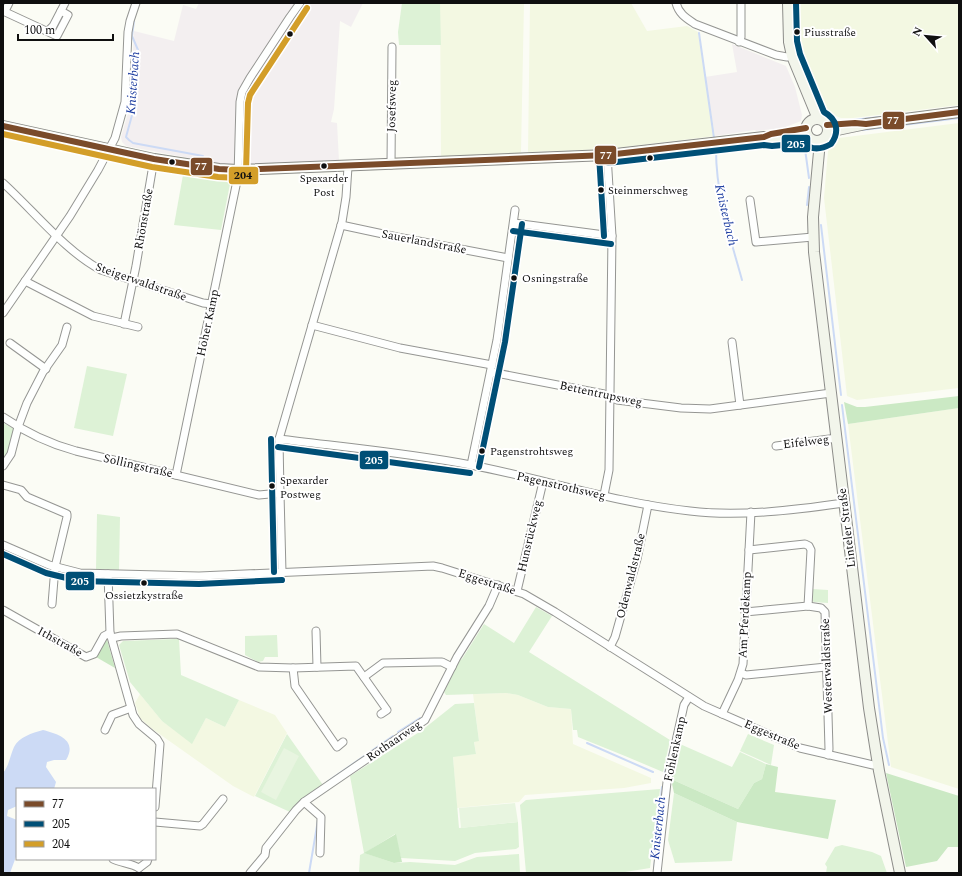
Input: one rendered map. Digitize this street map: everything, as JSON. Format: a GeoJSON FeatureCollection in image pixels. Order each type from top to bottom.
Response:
{"type":"FeatureCollection","features":[{"type":"Feature","properties":{"kind":"main road"},"geometry":{"type":"LineString","coordinates":[[3,126],[154,158],[219,169],[238,170],[391,165],[607,155],[764,137],[771,138],[813,131],[824,121],[828,129],[826,138],[813,131],[801,79],[792,56],[789,42],[788,3]]}},
{"type":"Feature","properties":{"kind":"main road"},"geometry":{"type":"LineString","coordinates":[[828,129],[959,112]]}},
{"type":"Feature","properties":{"kind":"main road","name":"Linteler Straße"},"geometry":{"type":"LineString","coordinates":[[813,131],[818,174],[815,182],[813,237],[831,393],[869,708],[878,764],[900,873]]}},
{"type":"Feature","properties":{"kind":"street"},"geometry":{"type":"LineString","coordinates":[[9,3],[4,10],[48,31],[53,26],[65,3]]}},
{"type":"Feature","properties":{"kind":"street"},"geometry":{"type":"LineString","coordinates":[[3,313],[57,235],[98,170],[108,148],[115,138],[124,102],[128,32],[136,3]]}},
{"type":"Feature","properties":{"kind":"street","name":"Hoher Kamp"},"geometry":{"type":"LineString","coordinates":[[176,475],[212,304],[238,170],[240,102],[242,92],[262,58],[300,3]]}},
{"type":"Feature","properties":{"kind":"street"},"geometry":{"type":"LineString","coordinates":[[676,3],[678,11],[686,19],[695,24],[776,56],[792,56]]}},
{"type":"Feature","properties":{"kind":"street"},"geometry":{"type":"LineString","coordinates":[[739,42],[741,37],[741,3]]}},
{"type":"Feature","properties":{"kind":"street","name":"Josefsweg"},"geometry":{"type":"LineString","coordinates":[[391,165],[392,46]]}},
{"type":"Feature","properties":{"kind":"street"},"geometry":{"type":"LineString","coordinates":[[604,495],[609,470],[612,236],[607,155]]}},
{"type":"Feature","properties":{"kind":"street","name":"Rhönstraße"},"geometry":{"type":"LineString","coordinates":[[124,324],[154,158]]}},
{"type":"Feature","properties":{"kind":"street"},"geometry":{"type":"LineString","coordinates":[[282,572],[279,439],[341,225],[346,197],[348,166]]}},
{"type":"Feature","properties":{"kind":"street","name":"Steigerwaldstraße"},"geometry":{"type":"LineString","coordinates":[[4,185],[57,235],[92,265],[101,270],[203,303],[212,304]]}},
{"type":"Feature","properties":{"kind":"street"},"geometry":{"type":"LineString","coordinates":[[750,200],[756,242],[813,237]]}},
{"type":"Feature","properties":{"kind":"street"},"geometry":{"type":"LineString","coordinates":[[471,465],[497,340],[515,210]]}},
{"type":"Feature","properties":{"kind":"street"},"geometry":{"type":"LineString","coordinates":[[514,223],[612,236]]}},
{"type":"Feature","properties":{"kind":"street","name":"Sauerlandstraße"},"geometry":{"type":"LineString","coordinates":[[341,225],[508,258]]}},
{"type":"Feature","properties":{"kind":"street"},"geometry":{"type":"LineString","coordinates":[[25,281],[93,316],[138,327]]}},
{"type":"Feature","properties":{"kind":"street","name":"Bettentrupsweg"},"geometry":{"type":"LineString","coordinates":[[312,325],[400,348],[604,394],[617,400],[681,408],[710,409],[831,393]]}},
{"type":"Feature","properties":{"kind":"street"},"geometry":{"type":"LineString","coordinates":[[3,466],[11,454],[18,427],[27,402],[62,345],[67,327]]}},
{"type":"Feature","properties":{"kind":"street"},"geometry":{"type":"LineString","coordinates":[[732,342],[740,405]]}},
{"type":"Feature","properties":{"kind":"street"},"geometry":{"type":"LineString","coordinates":[[10,343],[46,369]]}},
{"type":"Feature","properties":{"kind":"street","name":"Sollingstraße"},"geometry":{"type":"LineString","coordinates":[[3,416],[18,427],[56,446],[69,450],[260,495],[280,493]]}},
{"type":"Feature","properties":{"kind":"street","name":"Eifelweg"},"geometry":{"type":"LineString","coordinates":[[776,446],[837,438]]}},
{"type":"Feature","properties":{"kind":"street","name":"Pagenstrothsweg"},"geometry":{"type":"LineString","coordinates":[[279,439],[471,465],[648,505],[703,512],[794,510],[844,503]]}},
{"type":"Feature","properties":{"kind":"street","name":"Hunsrückweg"},"geometry":{"type":"LineString","coordinates":[[517,591],[543,482]]}},
{"type":"Feature","properties":{"kind":"street"},"geometry":{"type":"LineString","coordinates":[[3,485],[21,490],[27,497],[67,514],[55,567],[52,604]]}},
{"type":"Feature","properties":{"kind":"street","name":"Odenwaldstraße"},"geometry":{"type":"LineString","coordinates":[[610,647],[615,637],[637,559],[648,505]]}},
{"type":"Feature","properties":{"kind":"street","name":"Am Pferdekamp"},"geometry":{"type":"LineString","coordinates":[[722,714],[741,673],[751,512]]}},
{"type":"Feature","properties":{"kind":"street"},"geometry":{"type":"LineString","coordinates":[[748,550],[805,544],[809,546],[811,550],[808,606]]}},
{"type":"Feature","properties":{"kind":"street","name":"Eggestraße"},"geometry":{"type":"LineString","coordinates":[[3,546],[55,567],[80,573],[199,576],[433,566],[517,591],[555,612],[704,706],[800,748],[873,765],[878,764]]}},
{"type":"Feature","properties":{"kind":"street"},"geometry":{"type":"LineString","coordinates":[[108,574],[111,636],[133,715],[139,724],[157,739],[160,744],[156,794]]}},
{"type":"Feature","properties":{"kind":"street","name":"Rothaarweg"},"geometry":{"type":"LineString","coordinates":[[250,873],[265,855],[266,848],[304,802],[425,720],[452,667],[489,606],[498,586]]}},
{"type":"Feature","properties":{"kind":"street","name":"Westerwaldstraße"},"geometry":{"type":"LineString","coordinates":[[744,612],[808,606],[821,608],[825,612],[828,755]]}},
{"type":"Feature","properties":{"kind":"street","name":"Ithstraße"},"geometry":{"type":"LineString","coordinates":[[3,610],[86,657],[94,654],[104,636],[111,636]]}},
{"type":"Feature","properties":{"kind":"street"},"geometry":{"type":"LineString","coordinates":[[316,631],[317,667]]}},
{"type":"Feature","properties":{"kind":"street"},"geometry":{"type":"LineString","coordinates":[[111,636],[177,634],[259,667],[293,668],[356,666],[387,710],[381,714]]}},
{"type":"Feature","properties":{"kind":"street"},"geometry":{"type":"LineString","coordinates":[[364,677],[383,663],[442,662],[452,667]]}},
{"type":"Feature","properties":{"kind":"street"},"geometry":{"type":"LineString","coordinates":[[741,673],[746,675],[826,667]]}},
{"type":"Feature","properties":{"kind":"street"},"geometry":{"type":"LineString","coordinates":[[293,668],[296,686],[337,747],[343,742]]}},
{"type":"Feature","properties":{"kind":"street","name":"Fohlenkamp"},"geometry":{"type":"LineString","coordinates":[[657,873],[668,782],[684,705],[689,697]]}},
{"type":"Feature","properties":{"kind":"street"},"geometry":{"type":"LineString","coordinates":[[105,730],[112,715],[131,708]]}},
{"type":"Feature","properties":{"kind":"street"},"geometry":{"type":"LineString","coordinates":[[156,822],[200,826],[223,799]]}},
{"type":"Feature","properties":{"kind":"street"},"geometry":{"type":"LineString","coordinates":[[304,802],[321,817],[320,853]]}},
{"type":"Feature","properties":{"kind":"street"},"geometry":{"type":"LineString","coordinates":[[115,860],[134,865],[139,870],[148,860]]}},
{"type":"Feature","properties":{"kind":"shaded area"},"geometry":{"type":"Polygon","coordinates":[[[199,3],[363,3],[351,27],[340,21],[334,109],[331,122],[337,123],[339,161],[251,165],[220,164],[126,146],[122,142],[121,137],[130,106],[134,31],[174,41],[183,5],[196,9],[199,3]]]}},
{"type":"Feature","properties":{"kind":"shaded area"},"geometry":{"type":"Polygon","coordinates":[[[732,44],[786,66],[795,87],[802,115],[801,121],[783,128],[755,130],[715,136],[705,77],[737,72],[732,44]]]}},
{"type":"Feature","properties":{"kind":"green space"},"geometry":{"type":"Polygon","coordinates":[[[402,3],[440,3],[441,45],[399,45],[398,32],[402,3]]]}},
{"type":"Feature","properties":{"kind":"green space"},"geometry":{"type":"Polygon","coordinates":[[[440,3],[524,3],[521,152],[519,155],[441,157],[440,3]]]}},
{"type":"Feature","properties":{"kind":"green space"},"geometry":{"type":"Polygon","coordinates":[[[530,3],[631,3],[647,31],[687,26],[698,32],[715,136],[607,149],[528,152],[530,3]]]}},
{"type":"Feature","properties":{"kind":"green space"},"geometry":{"type":"Polygon","coordinates":[[[795,3],[959,3],[959,105],[853,118],[841,118],[831,114],[824,108],[820,101],[805,66],[796,36],[795,3]]]}},
{"type":"Feature","properties":{"kind":"green space"},"geometry":{"type":"Polygon","coordinates":[[[959,123],[959,388],[857,400],[847,396],[824,198],[828,151],[834,141],[839,138],[959,123]]]}},
{"type":"Feature","properties":{"kind":"green space"},"geometry":{"type":"Polygon","coordinates":[[[183,175],[229,182],[230,184],[221,230],[174,225],[183,175]]]}},
{"type":"Feature","properties":{"kind":"green space"},"geometry":{"type":"Polygon","coordinates":[[[87,366],[127,374],[113,436],[74,428],[87,366]]]}},
{"type":"Feature","properties":{"kind":"green space"},"geometry":{"type":"Polygon","coordinates":[[[959,396],[959,408],[848,424],[844,402],[857,407],[865,407],[959,396]]]}},
{"type":"Feature","properties":{"kind":"green space"},"geometry":{"type":"Polygon","coordinates":[[[959,408],[959,789],[891,767],[848,424],[959,408]]]}},
{"type":"Feature","properties":{"kind":"green space"},"geometry":{"type":"Polygon","coordinates":[[[3,423],[14,429],[9,450],[3,459],[3,423]]]}},
{"type":"Feature","properties":{"kind":"green space"},"geometry":{"type":"Polygon","coordinates":[[[97,514],[120,517],[119,570],[96,569],[97,514]]]}},
{"type":"Feature","properties":{"kind":"green space"},"geometry":{"type":"Polygon","coordinates":[[[812,589],[828,590],[828,603],[812,601],[812,589]]]}},
{"type":"Feature","properties":{"kind":"green space"},"geometry":{"type":"Polygon","coordinates":[[[536,607],[552,616],[529,652],[670,740],[663,772],[578,737],[577,730],[573,730],[571,709],[548,707],[518,695],[506,693],[446,695],[444,692],[459,660],[462,659],[484,624],[514,643],[536,607]]]}},
{"type":"Feature","properties":{"kind":"green space"},"geometry":{"type":"Polygon","coordinates":[[[277,635],[278,657],[265,657],[263,661],[258,662],[245,655],[245,636],[277,635]]]}},
{"type":"Feature","properties":{"kind":"green space"},"geometry":{"type":"Polygon","coordinates":[[[179,639],[181,675],[239,700],[225,727],[206,718],[192,744],[162,721],[130,682],[119,645],[123,641],[179,639]]]}},
{"type":"Feature","properties":{"kind":"green space"},"geometry":{"type":"Polygon","coordinates":[[[107,640],[115,668],[96,657],[107,640]]]}},
{"type":"Feature","properties":{"kind":"green space"},"geometry":{"type":"Polygon","coordinates":[[[506,693],[518,695],[548,707],[571,709],[573,744],[651,778],[651,783],[624,788],[525,795],[519,802],[457,808],[453,756],[476,754],[474,741],[479,741],[473,694],[506,693]]]}},
{"type":"Feature","properties":{"kind":"green space"},"geometry":{"type":"Polygon","coordinates":[[[140,694],[162,721],[192,743],[206,718],[225,727],[239,700],[275,715],[287,733],[254,797],[233,786],[151,728],[140,718],[135,703],[140,694]]]}},
{"type":"Feature","properties":{"kind":"green space"},"geometry":{"type":"Polygon","coordinates":[[[474,703],[479,741],[474,742],[476,754],[453,757],[459,828],[518,822],[519,847],[516,849],[475,853],[455,861],[401,858],[395,834],[365,853],[394,863],[410,862],[455,865],[477,857],[519,854],[520,873],[359,873],[360,855],[364,853],[350,776],[421,731],[455,704],[474,703]]]}},
{"type":"Feature","properties":{"kind":"green space"},"geometry":{"type":"Polygon","coordinates":[[[287,734],[323,785],[305,797],[290,812],[255,796],[287,734]]]}},
{"type":"Feature","properties":{"kind":"green space"},"geometry":{"type":"Polygon","coordinates":[[[748,734],[774,745],[771,765],[740,751],[748,734]]]}},
{"type":"Feature","properties":{"kind":"green space"},"geometry":{"type":"Polygon","coordinates":[[[680,744],[732,767],[740,752],[766,764],[762,779],[754,783],[738,809],[671,779],[680,744]]]}},
{"type":"Feature","properties":{"kind":"green space"},"geometry":{"type":"Polygon","coordinates":[[[284,748],[299,756],[276,800],[261,792],[284,748]]]}},
{"type":"Feature","properties":{"kind":"green space"},"geometry":{"type":"Polygon","coordinates":[[[766,764],[778,767],[775,792],[836,800],[828,839],[737,822],[674,793],[671,779],[738,809],[754,783],[762,779],[766,764]]]}},
{"type":"Feature","properties":{"kind":"green space"},"geometry":{"type":"Polygon","coordinates":[[[886,773],[959,796],[959,847],[948,847],[937,861],[906,867],[886,773]]]}},
{"type":"Feature","properties":{"kind":"green space"},"geometry":{"type":"Polygon","coordinates":[[[660,789],[650,868],[619,873],[526,873],[520,805],[526,800],[660,789]]]}},
{"type":"Feature","properties":{"kind":"green space"},"geometry":{"type":"Polygon","coordinates":[[[674,793],[737,822],[732,861],[675,863],[668,840],[674,793]]]}},
{"type":"Feature","properties":{"kind":"green space"},"geometry":{"type":"Polygon","coordinates":[[[515,803],[518,822],[461,828],[459,808],[515,803]]]}},
{"type":"Feature","properties":{"kind":"green space"},"geometry":{"type":"Polygon","coordinates":[[[396,834],[402,862],[394,863],[364,853],[396,834]]]}},
{"type":"Feature","properties":{"kind":"green space"},"geometry":{"type":"Polygon","coordinates":[[[842,845],[872,852],[881,856],[887,873],[826,873],[827,867],[825,864],[835,847],[842,845]]]}},
{"type":"Feature","properties":{"kind":"water"},"geometry":{"type":"Polygon","coordinates":[[[43,730],[60,736],[68,743],[70,747],[69,753],[66,760],[54,760],[47,762],[46,767],[56,782],[54,788],[16,788],[16,806],[8,810],[7,816],[16,820],[16,857],[10,873],[3,873],[3,773],[16,744],[26,736],[43,730]]]}},
{"type":"Feature","properties":{"kind":"waterway","name":"Knisterbach"},"geometry":{"type":"LineString","coordinates":[[134,21],[132,36],[138,50],[136,58],[134,108],[126,137],[133,143],[203,156]]}},
{"type":"Feature","properties":{"kind":"waterway","name":"Knisterbach"},"geometry":{"type":"LineString","coordinates":[[699,33],[714,138]]}},
{"type":"Feature","properties":{"kind":"waterway"},"geometry":{"type":"LineString","coordinates":[[853,120],[908,114]]}},
{"type":"Feature","properties":{"kind":"waterway"},"geometry":{"type":"LineString","coordinates":[[862,130],[959,118]]}},
{"type":"Feature","properties":{"kind":"waterway"},"geometry":{"type":"LineString","coordinates":[[805,149],[809,178]]}},
{"type":"Feature","properties":{"kind":"waterway","name":"Knisterbach"},"geometry":{"type":"LineString","coordinates":[[716,150],[718,183],[721,200],[728,232],[742,280]]}},
{"type":"Feature","properties":{"kind":"waterway"},"geometry":{"type":"LineString","coordinates":[[807,205],[809,187]]}},
{"type":"Feature","properties":{"kind":"waterway"},"geometry":{"type":"LineString","coordinates":[[821,225],[841,395]]}},
{"type":"Feature","properties":{"kind":"waterway"},"geometry":{"type":"LineString","coordinates":[[842,405],[883,738],[889,765]]}},
{"type":"Feature","properties":{"kind":"waterway"},"geometry":{"type":"LineString","coordinates":[[398,732],[420,718]]}},
{"type":"Feature","properties":{"kind":"waterway","name":"Knisterbach"},"geometry":{"type":"LineString","coordinates":[[664,777],[675,731]]}},
{"type":"Feature","properties":{"kind":"waterway"},"geometry":{"type":"LineString","coordinates":[[327,782],[393,736]]}},
{"type":"Feature","properties":{"kind":"waterway"},"geometry":{"type":"LineString","coordinates":[[587,743],[653,772]]}},
{"type":"Feature","properties":{"kind":"waterway","name":"Knisterbach"},"geometry":{"type":"LineString","coordinates":[[654,869],[662,787]]}},
{"type":"Feature","properties":{"kind":"waterway"},"geometry":{"type":"LineString","coordinates":[[309,873],[318,820]]}},
{"type":"Feature","properties":{"kind":"transit line","name":"205"},"geometry":{"type":"LineString","coordinates":[[608,163],[764,145],[772,146],[804,143],[807,146],[817,148],[831,144],[836,135],[836,126],[832,118],[824,112],[800,54],[797,41],[796,3]]}},
{"type":"Feature","properties":{"kind":"transit line","name":"204"},"geometry":{"type":"LineString","coordinates":[[3,134],[152,167],[218,177],[240,178],[246,171],[248,103],[250,95],[307,8]]}},
{"type":"Feature","properties":{"kind":"transit line","name":"77"},"geometry":{"type":"LineString","coordinates":[[827,125],[855,123],[866,124],[959,112]]}},
{"type":"Feature","properties":{"kind":"transit line","name":"77"},"geometry":{"type":"LineString","coordinates":[[3,126],[154,159],[219,169],[238,170],[607,155],[764,137],[771,134],[806,128]]}},
{"type":"Feature","properties":{"kind":"transit line","name":"205"},"geometry":{"type":"LineString","coordinates":[[599,155],[604,236]]}},
{"type":"Feature","properties":{"kind":"transit line","name":"205"},"geometry":{"type":"LineString","coordinates":[[479,467],[505,342],[522,224]]}},
{"type":"Feature","properties":{"kind":"transit line","name":"205"},"geometry":{"type":"LineString","coordinates":[[513,231],[611,244]]}},
{"type":"Feature","properties":{"kind":"transit line","name":"205"},"geometry":{"type":"LineString","coordinates":[[271,439],[274,572]]}},
{"type":"Feature","properties":{"kind":"transit line","name":"205"},"geometry":{"type":"LineString","coordinates":[[278,447],[470,473]]}},
{"type":"Feature","properties":{"kind":"transit line","name":"205"},"geometry":{"type":"LineString","coordinates":[[3,554],[46,573],[79,581],[199,584],[282,580]]}},
{"type":"Feature","properties":{"kind":"place","name":"Piusstraße"},"geometry":{"type":"Point","coordinates":[797,32]}},
{"type":"Feature","properties":{"kind":"place","name":"Spexarder Post"},"geometry":{"type":"Point","coordinates":[324,166]}},
{"type":"Feature","properties":{"kind":"place","name":"Steinmerschweg"},"geometry":{"type":"Point","coordinates":[601,190]}},
{"type":"Feature","properties":{"kind":"place","name":"Osningstraße"},"geometry":{"type":"Point","coordinates":[514,278]}},
{"type":"Feature","properties":{"kind":"place","name":"Pagenstrohtsweg"},"geometry":{"type":"Point","coordinates":[482,451]}},
{"type":"Feature","properties":{"kind":"place","name":"Spexarder Postweg"},"geometry":{"type":"Point","coordinates":[272,486]}},
{"type":"Feature","properties":{"kind":"place","name":"Ossietzkystraße"},"geometry":{"type":"Point","coordinates":[144,583]}}]}
